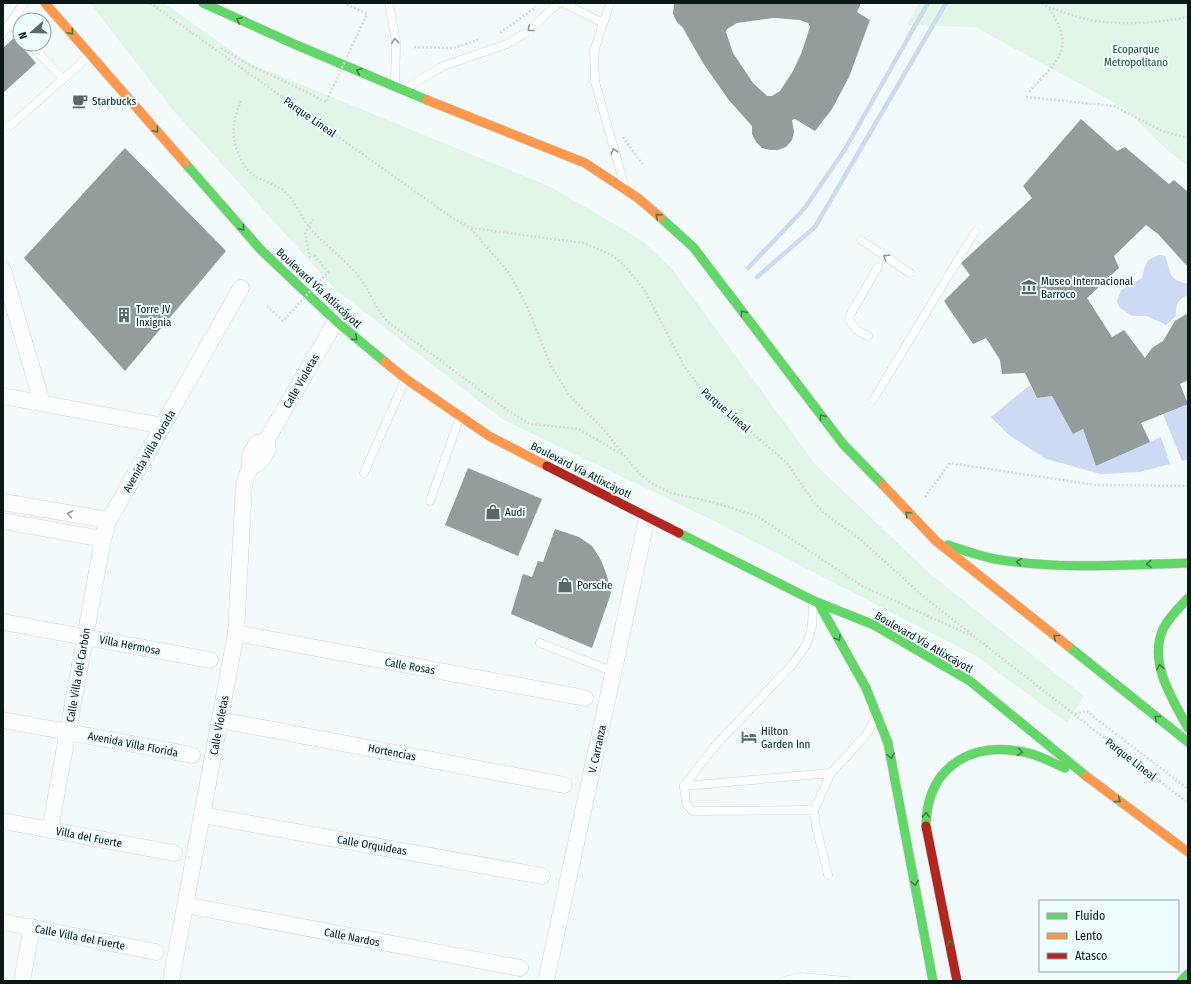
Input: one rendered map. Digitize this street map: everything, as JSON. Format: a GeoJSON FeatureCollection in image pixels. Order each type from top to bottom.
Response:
{"type":"FeatureCollection","features":[{"type":"Feature","properties":{"kind":"main road","name":"Boulevard Vía Atlixcáyotl"},"geometry":{"type":"LineString","coordinates":[[45,3],[261,250],[336,321],[406,379],[489,436],[647,518],[816,602],[874,625],[970,681],[1086,776],[1188,852]]}},
{"type":"Feature","properties":{"kind":"main road"},"geometry":{"type":"LineString","coordinates":[[203,3],[294,44],[399,88],[585,163],[625,188],[694,248],[843,444],[936,541],[1188,742]]}},
{"type":"Feature","properties":{"kind":"main road"},"geometry":{"type":"LineString","coordinates":[[936,541],[993,559],[1038,565],[1094,567],[1188,563]]}},
{"type":"Feature","properties":{"kind":"main road"},"geometry":{"type":"LineString","coordinates":[[1188,598],[1172,611],[1158,647],[1163,680],[1188,728]]}},
{"type":"Feature","properties":{"kind":"main road"},"geometry":{"type":"LineString","coordinates":[[816,602],[864,682],[879,713],[888,742],[933,981]]}},
{"type":"Feature","properties":{"kind":"main road"},"geometry":{"type":"LineString","coordinates":[[957,981],[926,826],[926,810],[930,794],[938,779],[950,766],[964,758],[996,751],[1029,753],[1086,776]]}},
{"type":"Feature","properties":{"kind":"main road"},"geometry":{"type":"LineString","coordinates":[[1181,981],[1188,974]]}},
{"type":"Feature","properties":{"kind":"street"},"geometry":{"type":"LineString","coordinates":[[3,270],[42,403]]}},
{"type":"Feature","properties":{"kind":"street","name":"Avenida Villa Dorada"},"geometry":{"type":"LineString","coordinates":[[109,520],[241,288]]}},
{"type":"Feature","properties":{"kind":"street","name":"Calle Violetas"},"geometry":{"type":"LineString","coordinates":[[171,981],[236,633],[241,505],[244,484],[250,467],[250,455],[257,443],[266,441],[336,321]]}},
{"type":"Feature","properties":{"kind":"street"},"geometry":{"type":"LineString","coordinates":[[3,396],[163,426]]}},
{"type":"Feature","properties":{"kind":"street"},"geometry":{"type":"LineString","coordinates":[[3,502],[109,520]]}},
{"type":"Feature","properties":{"kind":"street","name":"V. Carranza"},"geometry":{"type":"LineString","coordinates":[[546,981],[647,518]]}},
{"type":"Feature","properties":{"kind":"street","name":"Calle Villa del Carbón"},"geometry":{"type":"LineString","coordinates":[[50,830],[103,539],[109,520]]}},
{"type":"Feature","properties":{"kind":"street"},"geometry":{"type":"LineString","coordinates":[[3,521],[103,539]]}},
{"type":"Feature","properties":{"kind":"street","name":"Villa Hermosa"},"geometry":{"type":"LineString","coordinates":[[3,622],[210,660]]}},
{"type":"Feature","properties":{"kind":"street","name":"Calle Rosas"},"geometry":{"type":"LineString","coordinates":[[236,633],[585,698]]}},
{"type":"Feature","properties":{"kind":"street","name":"Avenida Villa Florida"},"geometry":{"type":"LineString","coordinates":[[3,720],[192,755]]}},
{"type":"Feature","properties":{"kind":"street","name":"Hortencias"},"geometry":{"type":"LineString","coordinates":[[220,720],[564,785]]}},
{"type":"Feature","properties":{"kind":"street","name":"Calle Orquídeas"},"geometry":{"type":"LineString","coordinates":[[202,815],[542,876]]}},
{"type":"Feature","properties":{"kind":"street","name":"Villa del Fuerte"},"geometry":{"type":"LineString","coordinates":[[3,821],[174,853]]}},
{"type":"Feature","properties":{"kind":"street","name":"Calle Nardos"},"geometry":{"type":"LineString","coordinates":[[185,905],[520,968]]}},
{"type":"Feature","properties":{"kind":"street","name":"Calle Villa del Fuerte"},"geometry":{"type":"LineString","coordinates":[[3,922],[156,952]]}},
{"type":"Feature","properties":{"kind":"street"},"geometry":{"type":"LineString","coordinates":[[22,981],[32,927]]}},
{"type":"Feature","properties":{"kind":"lane"},"geometry":{"type":"LineString","coordinates":[[3,33],[11,24],[24,3]]}},
{"type":"Feature","properties":{"kind":"lane"},"geometry":{"type":"LineString","coordinates":[[389,3],[396,42],[399,88],[444,66],[507,44],[529,31],[558,3]]}},
{"type":"Feature","properties":{"kind":"lane"},"geometry":{"type":"LineString","coordinates":[[563,3],[603,23]]}},
{"type":"Feature","properties":{"kind":"lane"},"geometry":{"type":"LineString","coordinates":[[610,3],[594,51],[595,82],[625,188]]}},
{"type":"Feature","properties":{"kind":"lane"},"geometry":{"type":"LineString","coordinates":[[38,52],[63,79]]}},
{"type":"Feature","properties":{"kind":"lane"},"geometry":{"type":"LineString","coordinates":[[3,127],[11,125],[90,55]]}},
{"type":"Feature","properties":{"kind":"lane"},"geometry":{"type":"LineString","coordinates":[[873,400],[975,232]]}},
{"type":"Feature","properties":{"kind":"lane"},"geometry":{"type":"LineString","coordinates":[[861,240],[910,273]]}},
{"type":"Feature","properties":{"kind":"lane"},"geometry":{"type":"LineString","coordinates":[[868,336],[858,331],[849,320],[850,315],[878,267]]}},
{"type":"Feature","properties":{"kind":"lane"},"geometry":{"type":"LineString","coordinates":[[364,473],[406,379]]}},
{"type":"Feature","properties":{"kind":"lane"},"geometry":{"type":"LineString","coordinates":[[430,500],[460,417]]}},
{"type":"Feature","properties":{"kind":"lane"},"geometry":{"type":"LineString","coordinates":[[814,810],[693,811],[686,804],[684,786],[714,747],[791,666],[807,644],[816,602]]}},
{"type":"Feature","properties":{"kind":"lane"},"geometry":{"type":"LineString","coordinates":[[540,643],[614,672]]}},
{"type":"Feature","properties":{"kind":"lane"},"geometry":{"type":"LineString","coordinates":[[828,875],[816,826],[814,810],[832,773],[866,735],[879,713]]}},
{"type":"Feature","properties":{"kind":"lane"},"geometry":{"type":"LineString","coordinates":[[684,786],[832,773]]}},
{"type":"Feature","properties":{"kind":"lane"},"geometry":{"type":"LineString","coordinates":[[785,981],[801,977],[846,981]]}},
{"type":"Feature","properties":{"kind":"path","name":"Parque Lineal"},"geometry":{"type":"LineString","coordinates":[[150,3],[454,219],[471,228],[583,243],[610,254],[624,265],[644,289],[684,366],[701,389],[787,463],[812,500],[824,513],[860,539],[923,596],[1188,803]]}},
{"type":"Feature","properties":{"kind":"path"},"geometry":{"type":"LineString","coordinates":[[221,48],[249,65],[326,102],[367,14],[344,3]]}},
{"type":"Feature","properties":{"kind":"path"},"geometry":{"type":"LineString","coordinates":[[493,36],[500,33],[541,3]]}},
{"type":"Feature","properties":{"kind":"path"},"geometry":{"type":"LineString","coordinates":[[1042,3],[1048,7],[1088,19],[1128,23],[1166,21],[1188,17]]}},
{"type":"Feature","properties":{"kind":"path"},"geometry":{"type":"LineString","coordinates":[[1029,92],[1059,58],[1064,44],[1060,24],[1048,7]]}},
{"type":"Feature","properties":{"kind":"path"},"geometry":{"type":"LineString","coordinates":[[414,47],[453,48],[480,40]]}},
{"type":"Feature","properties":{"kind":"path"},"geometry":{"type":"LineString","coordinates":[[1026,97],[1114,106],[1162,131],[1188,138]]}},
{"type":"Feature","properties":{"kind":"path"},"geometry":{"type":"LineString","coordinates":[[241,101],[234,118],[234,143],[242,162],[253,176],[284,191],[309,227],[357,274],[369,290],[378,311],[388,322],[507,410],[530,424],[578,429],[625,456]]}},
{"type":"Feature","properties":{"kind":"path"},"geometry":{"type":"LineString","coordinates":[[621,130],[623,137],[642,164]]}},
{"type":"Feature","properties":{"kind":"path"},"geometry":{"type":"LineString","coordinates":[[310,258],[305,234],[313,219]]}},
{"type":"Feature","properties":{"kind":"path","name":"Parque Lineal"},"geometry":{"type":"LineString","coordinates":[[471,228],[508,273],[526,304],[551,366],[569,395],[604,430],[642,475],[671,494],[716,503],[757,516],[862,586],[976,638]]}},
{"type":"Feature","properties":{"kind":"path"},"geometry":{"type":"LineString","coordinates":[[267,306],[283,321],[328,272],[314,255]]}},
{"type":"Feature","properties":{"kind":"path"},"geometry":{"type":"LineString","coordinates":[[925,498],[950,463],[1095,485],[1188,486]]}},
{"type":"Feature","properties":{"kind":"path","name":"Parque Lineal"},"geometry":{"type":"LineString","coordinates":[[1074,714],[1086,711],[1188,789]]}},
{"type":"Feature","properties":{"kind":"green space"},"geometry":{"type":"Polygon","coordinates":[[[90,3],[164,3],[249,63],[551,187],[643,241],[672,269],[815,464],[929,573],[1084,696],[1067,723],[976,656],[714,521],[502,419],[335,289],[172,109],[90,3]]]}},
{"type":"Feature","properties":{"kind":"green space","name":"Ecoparque Metropolitano"},"geometry":{"type":"Polygon","coordinates":[[[919,3],[1188,3],[1188,166],[1167,150],[1124,108],[975,27],[907,25],[919,3]]]}},
{"type":"Feature","properties":{"kind":"water"},"geometry":{"type":"Polygon","coordinates":[[[1160,255],[1165,256],[1171,275],[1176,280],[1187,284],[1188,295],[1179,301],[1176,308],[1176,316],[1166,325],[1147,316],[1132,316],[1119,307],[1117,301],[1121,290],[1142,278],[1144,269],[1149,260],[1160,255]]]}},
{"type":"Feature","properties":{"kind":"water"},"geometry":{"type":"Polygon","coordinates":[[[1030,385],[1037,398],[1052,396],[1073,433],[1083,429],[1096,466],[1161,437],[1170,464],[1140,472],[1101,474],[1046,459],[1010,436],[991,417],[1030,385]]]}},
{"type":"Feature","properties":{"kind":"water"},"geometry":{"type":"Polygon","coordinates":[[[1188,404],[1188,459],[1182,461],[1163,414],[1188,404]]]}},
{"type":"Feature","properties":{"kind":"building"},"geometry":{"type":"Polygon","coordinates":[[[674,3],[861,3],[857,12],[870,20],[849,77],[832,109],[815,131],[795,119],[792,120],[794,132],[792,140],[786,147],[778,150],[770,150],[762,148],[756,142],[752,134],[752,126],[728,99],[703,63],[683,28],[677,22],[673,14],[674,3]],[[774,18],[737,23],[727,29],[726,32],[733,53],[753,83],[767,96],[772,96],[780,91],[793,71],[801,54],[810,27],[808,23],[800,20],[774,18]]]}},
{"type":"Feature","properties":{"kind":"building"},"geometry":{"type":"Polygon","coordinates":[[[12,40],[12,52],[26,52],[36,63],[3,93],[3,48],[12,40]]]}},
{"type":"Feature","properties":{"kind":"building","name":"Museo Internacional Barroco"},"geometry":{"type":"Polygon","coordinates":[[[1081,119],[1117,151],[1125,147],[1169,184],[1174,180],[1188,192],[1188,267],[1158,234],[1146,225],[1114,256],[1119,268],[1087,298],[1112,337],[1124,330],[1145,358],[1152,348],[1163,341],[1175,321],[1188,313],[1188,380],[1180,384],[1188,404],[1141,423],[1150,442],[1096,466],[1083,429],[1073,434],[1052,396],[1037,398],[1025,373],[1002,374],[1000,360],[986,338],[973,344],[944,301],[970,275],[961,263],[1032,198],[1023,186],[1081,119]]]}},
{"type":"Feature","properties":{"kind":"building","name":"Torre JV Inxignia"},"geometry":{"type":"Polygon","coordinates":[[[125,148],[226,251],[125,371],[24,258],[125,148]]]}},
{"type":"Feature","properties":{"kind":"building","name":"Audi"},"geometry":{"type":"Polygon","coordinates":[[[468,468],[542,499],[518,556],[445,525],[468,468]]]}},
{"type":"Feature","properties":{"kind":"building","name":"Porsche"},"geometry":{"type":"Polygon","coordinates":[[[555,529],[579,537],[592,546],[601,560],[607,576],[611,593],[592,648],[511,614],[523,574],[532,577],[538,561],[543,562],[555,529]]]}},
{"type":"Feature","properties":{"kind":"waterway"},"geometry":{"type":"LineString","coordinates":[[748,268],[804,209],[844,151],[928,3]]}},
{"type":"Feature","properties":{"kind":"waterway"},"geometry":{"type":"LineString","coordinates":[[757,277],[815,227],[946,3]]}},
{"type":"Feature","properties":{"kind":"traffic: fast"},"geometry":{"type":"LineString","coordinates":[[203,3],[294,44],[427,100]]}},
{"type":"Feature","properties":{"kind":"traffic: fast"},"geometry":{"type":"LineString","coordinates":[[185,163],[261,250],[336,321],[385,362]]}},
{"type":"Feature","properties":{"kind":"traffic: fast"},"geometry":{"type":"LineString","coordinates":[[660,217],[694,248],[843,444],[883,485]]}},
{"type":"Feature","properties":{"kind":"traffic: fast"},"geometry":{"type":"LineString","coordinates":[[679,533],[814,601],[874,625],[970,681],[1086,776]]}},
{"type":"Feature","properties":{"kind":"traffic: fast"},"geometry":{"type":"LineString","coordinates":[[948,545],[977,555],[995,559],[1043,565],[1116,566],[1188,563]]}},
{"type":"Feature","properties":{"kind":"traffic: fast"},"geometry":{"type":"LineString","coordinates":[[1188,598],[1165,625],[1159,642],[1158,655],[1164,681],[1188,728]]}},
{"type":"Feature","properties":{"kind":"traffic: fast"},"geometry":{"type":"LineString","coordinates":[[819,604],[866,688],[888,743],[933,981]]}},
{"type":"Feature","properties":{"kind":"traffic: fast"},"geometry":{"type":"LineString","coordinates":[[1068,646],[1188,742]]}},
{"type":"Feature","properties":{"kind":"traffic: fast"},"geometry":{"type":"LineString","coordinates":[[926,826],[928,805],[934,787],[944,773],[956,762],[971,755],[989,750],[1008,750],[1033,754],[1065,768]]}},
{"type":"Feature","properties":{"kind":"traffic: fast"},"geometry":{"type":"LineString","coordinates":[[1181,981],[1188,974]]}},
{"type":"Feature","properties":{"kind":"traffic: slow"},"geometry":{"type":"LineString","coordinates":[[45,3],[185,163]]}},
{"type":"Feature","properties":{"kind":"traffic: slow"},"geometry":{"type":"LineString","coordinates":[[427,100],[585,163],[638,198],[660,217]]}},
{"type":"Feature","properties":{"kind":"traffic: slow"},"geometry":{"type":"LineString","coordinates":[[385,362],[406,379],[489,436],[547,466]]}},
{"type":"Feature","properties":{"kind":"traffic: slow"},"geometry":{"type":"LineString","coordinates":[[883,485],[936,541],[1068,646]]}},
{"type":"Feature","properties":{"kind":"traffic: slow"},"geometry":{"type":"LineString","coordinates":[[1086,776],[1188,852]]}},
{"type":"Feature","properties":{"kind":"traffic: jam"},"geometry":{"type":"LineString","coordinates":[[547,466],[679,533]]}},
{"type":"Feature","properties":{"kind":"traffic: jam"},"geometry":{"type":"LineString","coordinates":[[926,826],[957,981]]}},
{"type":"Feature","properties":{"kind":"place","name":"Starbucks"},"geometry":{"type":"Point","coordinates":[80,101]}},
{"type":"Feature","properties":{"kind":"place","name":"Museo Internacional Barroco"},"geometry":{"type":"Point","coordinates":[1029,287]}},
{"type":"Feature","properties":{"kind":"place","name":"Torre JV Inxignia"},"geometry":{"type":"Point","coordinates":[124,315]}},
{"type":"Feature","properties":{"kind":"place","name":"Audi"},"geometry":{"type":"Point","coordinates":[493,512]}},
{"type":"Feature","properties":{"kind":"place","name":"Porsche"},"geometry":{"type":"Point","coordinates":[565,585]}},
{"type":"Feature","properties":{"kind":"place","name":"Hilton Garden Inn"},"geometry":{"type":"Point","coordinates":[749,737]}}]}
